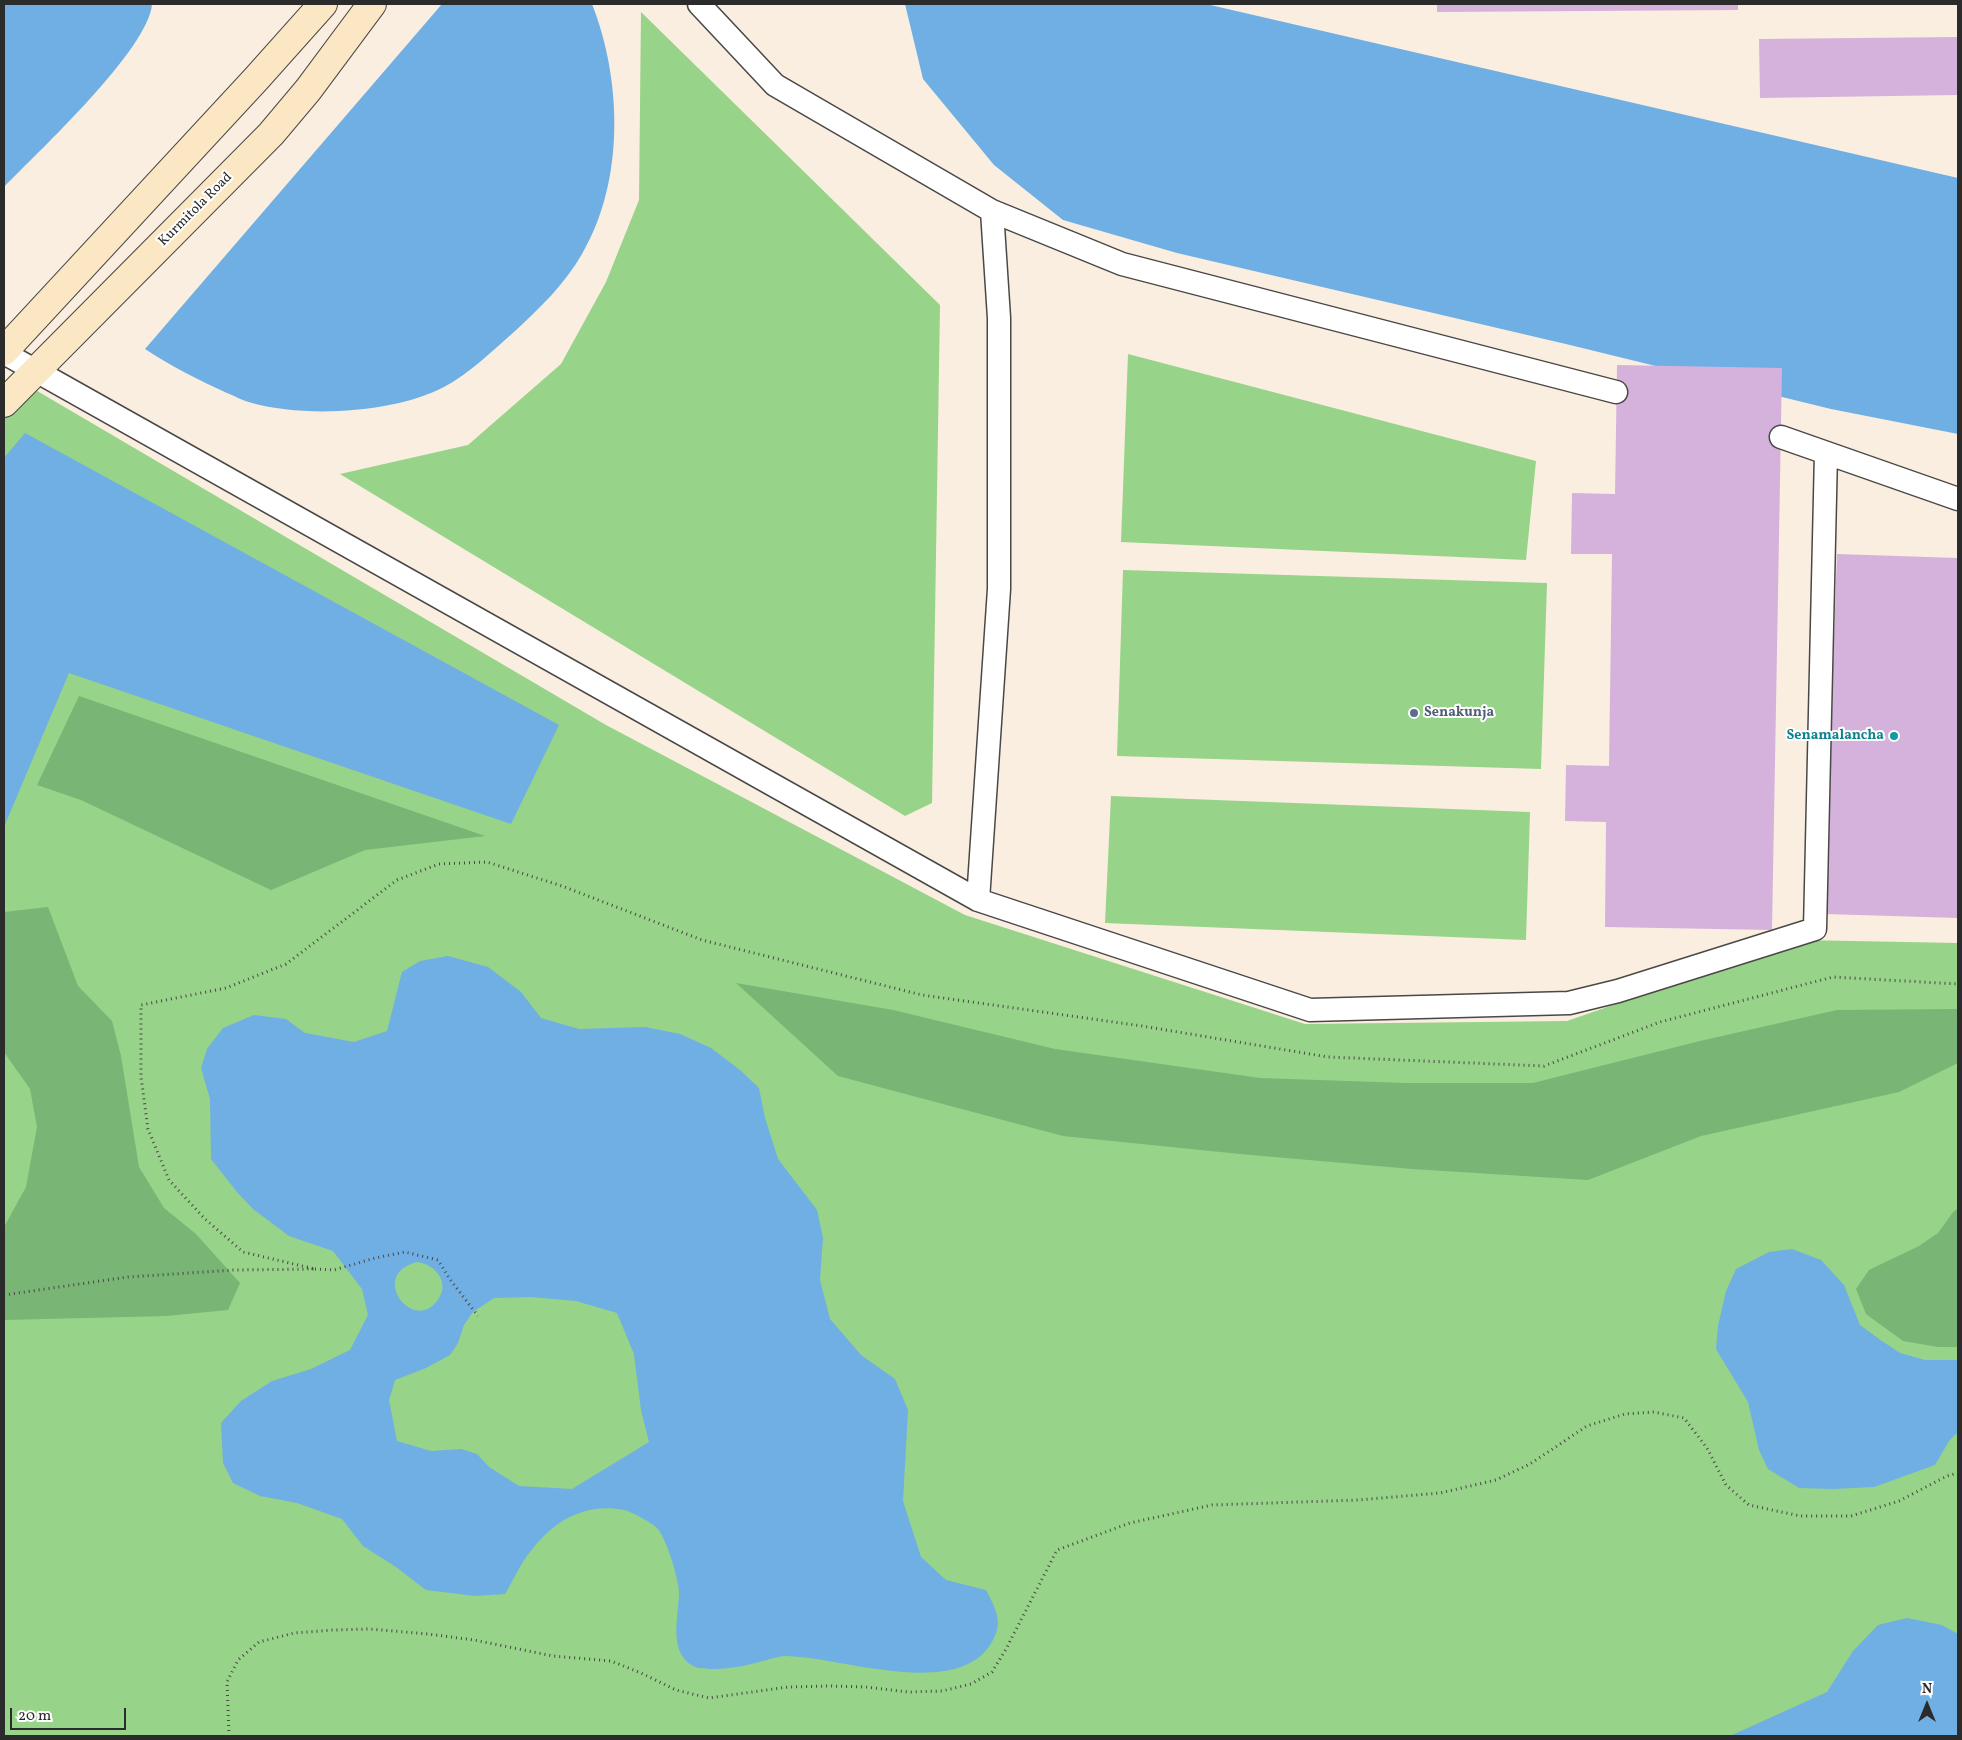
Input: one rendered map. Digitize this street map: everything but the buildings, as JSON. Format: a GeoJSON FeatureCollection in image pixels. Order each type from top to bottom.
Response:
{"type":"FeatureCollection","features":[{"type":"Feature","properties":{"kind":"main road"},"geometry":{"type":"LineString","coordinates":[[4,352],[323,4]]}},
{"type":"Feature","properties":{"kind":"main road","name":"Kurmitola Road"},"geometry":{"type":"LineString","coordinates":[[4,403],[34,370],[271,134],[308,90],[372,4]]}},
{"type":"Feature","properties":{"kind":"lane"},"geometry":{"type":"LineString","coordinates":[[699,4],[775,85],[992,211],[1122,264],[1616,392]]}},
{"type":"Feature","properties":{"kind":"lane"},"geometry":{"type":"LineString","coordinates":[[978,900],[999,588],[999,318],[992,211]]}},
{"type":"Feature","properties":{"kind":"lane"},"geometry":{"type":"LineString","coordinates":[[4,352],[978,900],[1310,1010],[1569,1003],[1618,991],[1815,928],[1826,453]]}},
{"type":"Feature","properties":{"kind":"lane"},"geometry":{"type":"LineString","coordinates":[[1781,437],[1958,499]]}},
{"type":"Feature","properties":{"kind":"path"},"geometry":{"type":"LineString","coordinates":[[315,1269],[243,1252],[205,1219],[169,1180],[148,1128],[141,1077],[141,1005],[226,988],[286,964],[397,880],[439,864],[487,862],[562,886],[702,940],[922,995],[1142,1026],[1328,1057],[1544,1066],[1660,1022],[1833,977],[1958,984]]}},
{"type":"Feature","properties":{"kind":"path"},"geometry":{"type":"LineString","coordinates":[[4,1295],[128,1277],[234,1270],[334,1270],[375,1258],[406,1252],[438,1260],[449,1278],[478,1316]]}},
{"type":"Feature","properties":{"kind":"path"},"geometry":{"type":"LineString","coordinates":[[229,1736],[227,1682],[238,1660],[259,1642],[294,1633],[333,1630],[370,1628],[428,1634],[474,1640],[553,1656],[611,1661],[676,1690],[709,1698],[788,1687],[830,1686],[866,1687],[908,1692],[942,1691],[971,1684],[992,1672],[1006,1649],[1057,1550],[1130,1523],[1212,1505],[1358,1500],[1440,1493],[1496,1480],[1530,1464],[1587,1426],[1625,1414],[1654,1412],[1684,1418],[1707,1448],[1726,1485],[1749,1505],[1800,1516],[1851,1516],[1899,1501],[1947,1476],[1958,1473]]}},
{"type":"Feature","properties":{"kind":"green space"},"geometry":{"type":"Polygon","coordinates":[[[641,12],[940,305],[932,803],[905,816],[340,474],[468,445],[561,364],[606,282],[639,200],[641,12]]]}},
{"type":"Feature","properties":{"kind":"green space"},"geometry":{"type":"Polygon","coordinates":[[[1128,354],[1536,461],[1526,560],[1121,542],[1128,354]]]}},
{"type":"Feature","properties":{"kind":"green space"},"geometry":{"type":"Polygon","coordinates":[[[27,385],[606,725],[965,915],[1305,1024],[1567,1021],[1800,940],[1958,943],[1958,1736],[4,1736],[4,410],[27,385]]]}},
{"type":"Feature","properties":{"kind":"green space"},"geometry":{"type":"Polygon","coordinates":[[[1123,570],[1547,583],[1541,769],[1117,756],[1123,570]]]}},
{"type":"Feature","properties":{"kind":"green space"},"geometry":{"type":"Polygon","coordinates":[[[79,696],[485,836],[365,850],[271,890],[81,800],[37,785],[79,696]]]}},
{"type":"Feature","properties":{"kind":"green space"},"geometry":{"type":"Polygon","coordinates":[[[1111,796],[1530,812],[1526,940],[1105,923],[1111,796]]]}},
{"type":"Feature","properties":{"kind":"green space"},"geometry":{"type":"Polygon","coordinates":[[[48,907],[78,986],[112,1021],[121,1056],[139,1167],[164,1208],[196,1234],[240,1283],[228,1310],[166,1316],[4,1320],[4,1227],[26,1187],[37,1127],[30,1089],[4,1052],[4,912],[48,907]]]}},
{"type":"Feature","properties":{"kind":"green space"},"geometry":{"type":"Polygon","coordinates":[[[736,983],[893,1010],[1055,1049],[1260,1078],[1405,1083],[1533,1083],[1700,1041],[1837,1010],[1958,1009],[1958,1063],[1899,1092],[1701,1136],[1588,1180],[1412,1169],[1063,1136],[838,1076],[736,983]]]}},
{"type":"Feature","properties":{"kind":"green space"},"geometry":{"type":"Polygon","coordinates":[[[1958,1209],[1958,1347],[1938,1347],[1903,1341],[1866,1314],[1856,1289],[1869,1270],[1919,1246],[1938,1233],[1954,1211],[1958,1209]]]}},
{"type":"Feature","properties":{"kind":"water"},"geometry":{"type":"Polygon","coordinates":[[[4,4],[152,4],[146,23],[132,47],[113,72],[65,126],[4,187],[4,4]]]}},
{"type":"Feature","properties":{"kind":"water"},"geometry":{"type":"Polygon","coordinates":[[[442,4],[592,4],[602,34],[609,65],[613,97],[612,163],[606,195],[596,225],[582,254],[560,286],[514,332],[454,381],[424,396],[376,407],[323,411],[274,408],[252,403],[195,378],[145,349],[442,4]]]}},
{"type":"Feature","properties":{"kind":"water"},"geometry":{"type":"Polygon","coordinates":[[[905,4],[1206,4],[1958,178],[1958,434],[1831,409],[1570,345],[1177,253],[1063,220],[994,165],[923,79],[905,4]]]}},
{"type":"Feature","properties":{"kind":"water"},"geometry":{"type":"Polygon","coordinates":[[[25,433],[559,725],[511,824],[69,673],[4,827],[4,458],[25,433]]]}},
{"type":"Feature","properties":{"kind":"water"},"geometry":{"type":"Polygon","coordinates":[[[448,956],[488,967],[521,992],[541,1018],[579,1029],[645,1027],[680,1034],[711,1048],[740,1070],[759,1088],[765,1118],[778,1159],[817,1210],[823,1238],[820,1280],[830,1319],[861,1355],[895,1379],[908,1410],[903,1501],[921,1557],[946,1580],[986,1590],[996,1611],[998,1624],[994,1637],[990,1645],[973,1661],[950,1670],[923,1673],[894,1671],[784,1656],[733,1668],[697,1668],[681,1654],[678,1645],[676,1635],[679,1589],[672,1560],[661,1533],[654,1526],[627,1511],[610,1508],[596,1509],[571,1516],[549,1531],[539,1541],[523,1562],[505,1594],[475,1596],[426,1590],[396,1567],[363,1546],[342,1519],[297,1503],[260,1496],[233,1483],[223,1463],[221,1423],[241,1401],[272,1381],[311,1369],[350,1350],[368,1315],[362,1289],[333,1251],[289,1236],[253,1209],[211,1159],[210,1099],[201,1068],[207,1049],[223,1028],[254,1015],[286,1019],[305,1033],[354,1042],[387,1031],[402,972],[420,961],[448,956]],[[417,1262],[402,1269],[396,1279],[395,1289],[400,1300],[408,1307],[419,1311],[429,1308],[439,1298],[443,1285],[434,1270],[423,1263],[417,1262]],[[531,1297],[494,1298],[473,1312],[464,1325],[458,1343],[450,1355],[426,1368],[395,1380],[389,1400],[397,1441],[431,1451],[461,1449],[477,1454],[489,1467],[519,1486],[572,1489],[649,1442],[641,1410],[634,1354],[617,1313],[576,1301],[531,1297]]]}},
{"type":"Feature","properties":{"kind":"water"},"geometry":{"type":"Polygon","coordinates":[[[1792,1249],[1821,1260],[1844,1285],[1860,1325],[1879,1339],[1900,1353],[1925,1360],[1958,1360],[1958,1432],[1949,1441],[1935,1465],[1874,1487],[1833,1489],[1799,1488],[1768,1469],[1759,1450],[1748,1402],[1716,1349],[1718,1326],[1726,1291],[1736,1269],[1769,1252],[1792,1249]]]}},
{"type":"Feature","properties":{"kind":"water"},"geometry":{"type":"Polygon","coordinates":[[[1907,1618],[1942,1625],[1958,1634],[1958,1736],[1730,1736],[1827,1692],[1853,1651],[1878,1625],[1907,1618]]]}},
{"type":"Feature","properties":{"kind":"place","name":"Senakunja"},"geometry":{"type":"Point","coordinates":[1414,713]}},
{"type":"Feature","properties":{"kind":"place","name":"Senamalancha"},"geometry":{"type":"Point","coordinates":[1894,736]}}]}
